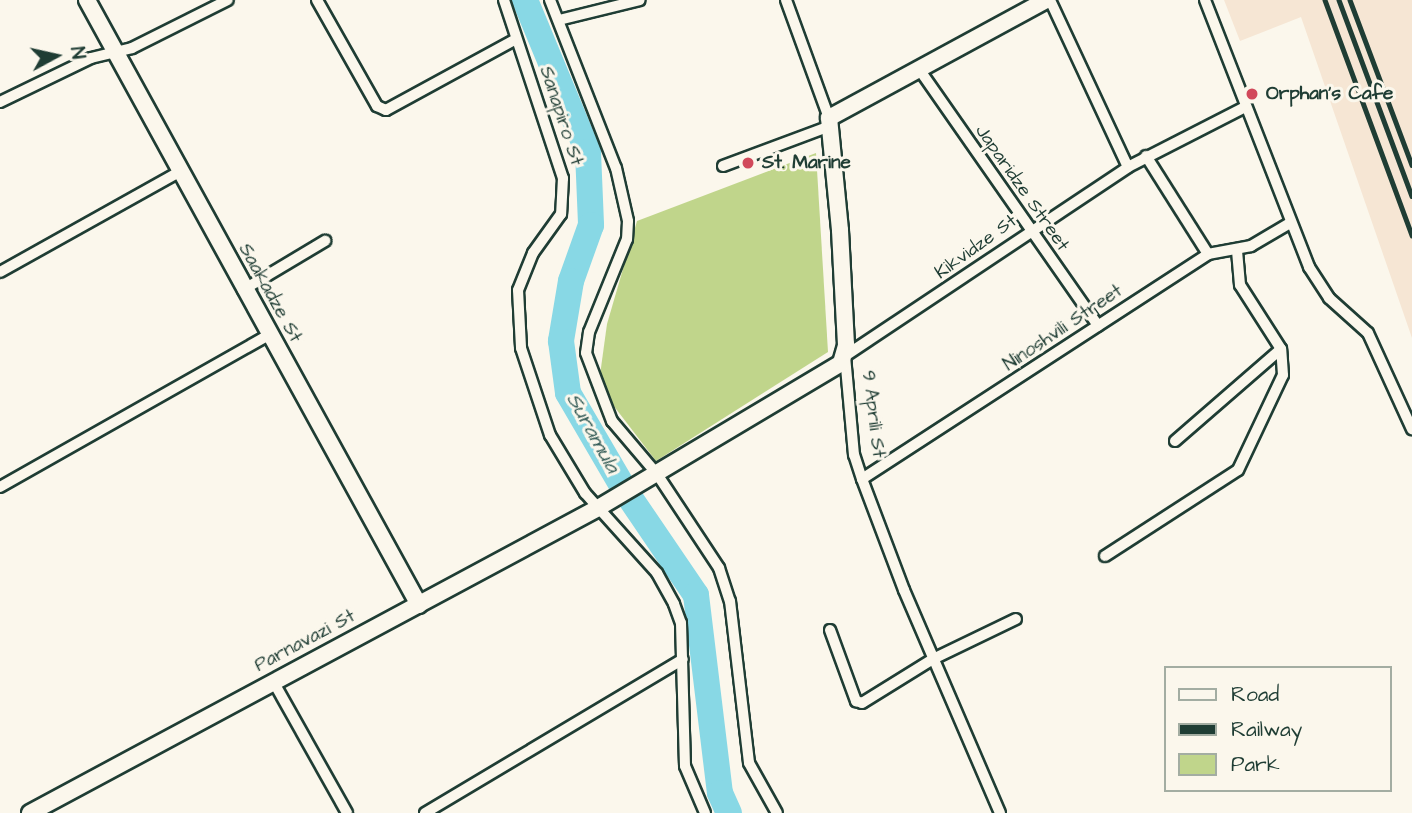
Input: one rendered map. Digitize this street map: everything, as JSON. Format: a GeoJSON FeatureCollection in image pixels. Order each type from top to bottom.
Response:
{"type":"FeatureCollection","features":[{"type":"Feature","properties":{"kind":"street","name":"Saakadze St"},"geometry":{"type":"LineString","coordinates":[[87,0],[243,290],[419,605]]}},
{"type":"Feature","properties":{"kind":"street"},"geometry":{"type":"LineString","coordinates":[[0,102],[91,58],[114,53],[228,0]]}},
{"type":"Feature","properties":{"kind":"street"},"geometry":{"type":"LineString","coordinates":[[317,0],[377,106],[386,110],[516,39]]}},
{"type":"Feature","properties":{"kind":"street","name":"Sanapiro St"},"geometry":{"type":"LineString","coordinates":[[504,0],[563,178],[561,214],[533,253],[519,290],[521,348],[551,435],[599,507],[667,589],[681,623],[685,766],[705,813]]}},
{"type":"Feature","properties":{"kind":"street"},"geometry":{"type":"LineString","coordinates":[[550,0],[616,168],[628,222],[627,239],[589,332],[586,353],[612,421],[719,568],[730,601],[749,762],[777,813]]}},
{"type":"Feature","properties":{"kind":"street"},"geometry":{"type":"LineString","coordinates":[[559,20],[640,0]]}},
{"type":"Feature","properties":{"kind":"street","name":"9 Aprili St"},"geometry":{"type":"LineString","coordinates":[[786,0],[829,122],[845,356],[855,455],[933,659],[1000,813]]}},
{"type":"Feature","properties":{"kind":"street"},"geometry":{"type":"LineString","coordinates":[[723,166],[829,122],[919,69],[1048,0],[1128,167]]}},
{"type":"Feature","properties":{"kind":"street"},"geometry":{"type":"LineString","coordinates":[[1205,0],[1290,223],[1317,284],[1368,333],[1412,429]]}},
{"type":"Feature","properties":{"kind":"street","name":"Japaridze Street"},"geometry":{"type":"LineString","coordinates":[[919,69],[1098,326]]}},
{"type":"Feature","properties":{"kind":"street","name":"Kikvidze St"},"geometry":{"type":"LineString","coordinates":[[845,356],[1030,229],[1128,167],[1245,107]]}},
{"type":"Feature","properties":{"kind":"street"},"geometry":{"type":"LineString","coordinates":[[1146,156],[1208,254]]}},
{"type":"Feature","properties":{"kind":"street"},"geometry":{"type":"LineString","coordinates":[[0,272],[179,172]]}},
{"type":"Feature","properties":{"kind":"street","name":"Ninoshvili Street"},"geometry":{"type":"LineString","coordinates":[[862,479],[1208,254],[1237,251],[1290,223]]}},
{"type":"Feature","properties":{"kind":"street"},"geometry":{"type":"LineString","coordinates":[[243,290],[325,241]]}},
{"type":"Feature","properties":{"kind":"street"},"geometry":{"type":"LineString","coordinates":[[1105,556],[1238,470],[1283,375],[1281,349],[1240,285],[1237,251]]}},
{"type":"Feature","properties":{"kind":"street"},"geometry":{"type":"LineString","coordinates":[[0,487],[269,335]]}},
{"type":"Feature","properties":{"kind":"street"},"geometry":{"type":"LineString","coordinates":[[1175,441],[1281,349]]}},
{"type":"Feature","properties":{"kind":"street"},"geometry":{"type":"LineString","coordinates":[[651,478],[821,377],[845,356]]}},
{"type":"Feature","properties":{"kind":"street","name":"Parnavazi St"},"geometry":{"type":"LineString","coordinates":[[30,813],[651,478]]}},
{"type":"Feature","properties":{"kind":"street"},"geometry":{"type":"LineString","coordinates":[[830,630],[856,701],[866,702],[933,659],[1016,619]]}},
{"type":"Feature","properties":{"kind":"street"},"geometry":{"type":"LineString","coordinates":[[425,813],[683,659]]}},
{"type":"Feature","properties":{"kind":"street"},"geometry":{"type":"LineString","coordinates":[[273,681],[347,813]]}},
{"type":"Feature","properties":{"kind":"shaded area"},"geometry":{"type":"Polygon","coordinates":[[[1224,0],[1412,0],[1412,338],[1301,17],[1240,41],[1224,0]]]}},
{"type":"Feature","properties":{"kind":"green space"},"geometry":{"type":"Polygon","coordinates":[[[816,153],[828,352],[656,461],[613,405],[600,375],[607,324],[637,221],[816,153]]]}},
{"type":"Feature","properties":{"kind":"waterway","name":"Suramula"},"geometry":{"type":"LineString","coordinates":[[525,0],[588,152],[591,225],[571,281],[561,341],[568,393],[624,489],[696,595],[720,793],[729,813]]}},
{"type":"Feature","properties":{"kind":"railway"},"geometry":{"type":"LineString","coordinates":[[1325,0],[1412,235]]}},
{"type":"Feature","properties":{"kind":"railway"},"geometry":{"type":"LineString","coordinates":[[1339,0],[1412,196]]}},
{"type":"Feature","properties":{"kind":"railway"},"geometry":{"type":"LineString","coordinates":[[1350,0],[1412,165]]}},
{"type":"Feature","properties":{"kind":"place","name":"Orphan's Cafe"},"geometry":{"type":"Point","coordinates":[1252,94]}},
{"type":"Feature","properties":{"kind":"place","name":"St. Marine"},"geometry":{"type":"Point","coordinates":[748,163]}}]}
